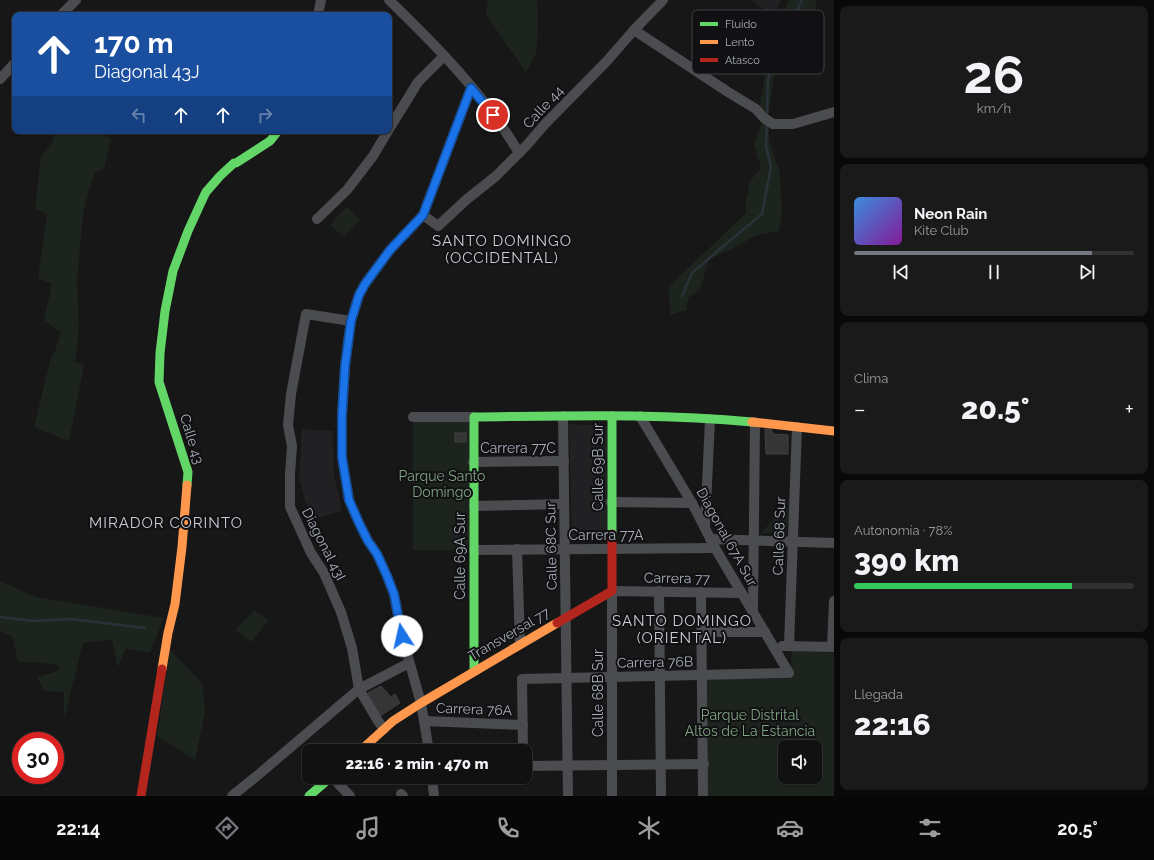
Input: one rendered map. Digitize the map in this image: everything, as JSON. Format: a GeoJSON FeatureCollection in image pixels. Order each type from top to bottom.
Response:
{"type":"FeatureCollection","features":[{"type":"Feature","properties":{"kind":"street"},"geometry":{"type":"LineString","coordinates":[[64,12],[76,0]]}},
{"type":"Feature","properties":{"kind":"street"},"geometry":{"type":"LineString","coordinates":[[319,12],[321,0]]}},
{"type":"Feature","properties":{"kind":"street"},"geometry":{"type":"LineString","coordinates":[[389,0],[428,37],[462,76],[493,115],[519,153]]}},
{"type":"Feature","properties":{"kind":"street","name":"Calle 44"},"geometry":{"type":"LineString","coordinates":[[423,215],[438,226],[466,200],[496,176],[606,62],[663,0]]}},
{"type":"Feature","properties":{"kind":"street"},"geometry":{"type":"LineString","coordinates":[[634,30],[692,68]]}},
{"type":"Feature","properties":{"kind":"street"},"geometry":{"type":"LineString","coordinates":[[392,124],[418,82],[444,56]]}},
{"type":"Feature","properties":{"kind":"street"},"geometry":{"type":"LineString","coordinates":[[0,79],[12,66]]}},
{"type":"Feature","properties":{"kind":"street"},"geometry":{"type":"LineString","coordinates":[[701,74],[756,109],[764,118],[774,124],[792,124],[834,112]]}},
{"type":"Feature","properties":{"kind":"street"},"geometry":{"type":"LineString","coordinates":[[428,744],[421,702],[402,636],[394,594],[377,554],[368,541],[349,500],[342,457],[342,415],[345,366],[351,321],[359,295],[365,284],[390,250],[423,215],[471,88]]}},
{"type":"Feature","properties":{"kind":"street","name":"Calle 43"},"geometry":{"type":"LineString","coordinates":[[141,796],[167,641],[175,604],[182,547],[188,472],[159,382],[160,353],[165,311],[173,271],[188,231],[206,192],[234,163],[270,141],[276,134]]}},
{"type":"Feature","properties":{"kind":"street"},"geometry":{"type":"LineString","coordinates":[[317,219],[347,190],[373,156],[386,134]]}},
{"type":"Feature","properties":{"kind":"street","name":"Diagonal 43I"},"geometry":{"type":"LineString","coordinates":[[351,321],[306,314],[290,394],[288,425],[292,446],[290,507],[310,554],[324,573],[341,612],[352,648],[359,689]]}},
{"type":"Feature","properties":{"kind":"street","name":"Calle 68C Sur"},"geometry":{"type":"LineString","coordinates":[[563,416],[568,796]]}},
{"type":"Feature","properties":{"kind":"street","name":"Calle 69B Sur"},"geometry":{"type":"LineString","coordinates":[[612,416],[612,591]]}},
{"type":"Feature","properties":{"kind":"street"},"geometry":{"type":"LineString","coordinates":[[413,417],[640,416],[754,422],[834,431]]}},
{"type":"Feature","properties":{"kind":"street","name":"Diagonal 67A Sur"},"geometry":{"type":"LineString","coordinates":[[640,416],[692,503],[715,548],[788,673]]}},
{"type":"Feature","properties":{"kind":"street","name":"Calle 69A Sur"},"geometry":{"type":"LineString","coordinates":[[474,417],[474,671]]}},
{"type":"Feature","properties":{"kind":"street"},"geometry":{"type":"LineString","coordinates":[[705,530],[710,419]]}},
{"type":"Feature","properties":{"kind":"street"},"geometry":{"type":"LineString","coordinates":[[753,612],[754,422]]}},
{"type":"Feature","properties":{"kind":"street","name":"Calle 68 Sur"},"geometry":{"type":"LineString","coordinates":[[789,646],[797,426]]}},
{"type":"Feature","properties":{"kind":"street","name":"Carrera 77C"},"geometry":{"type":"LineString","coordinates":[[474,462],[564,461]]}},
{"type":"Feature","properties":{"kind":"street"},"geometry":{"type":"LineString","coordinates":[[611,502],[692,503]]}},
{"type":"Feature","properties":{"kind":"street"},"geometry":{"type":"LineString","coordinates":[[474,506],[564,504]]}},
{"type":"Feature","properties":{"kind":"street"},"geometry":{"type":"LineString","coordinates":[[710,539],[834,543]]}},
{"type":"Feature","properties":{"kind":"street","name":"Carrera 77A"},"geometry":{"type":"LineString","coordinates":[[474,550],[715,548]]}},
{"type":"Feature","properties":{"kind":"street"},"geometry":{"type":"LineString","coordinates":[[517,549],[520,644]]}},
{"type":"Feature","properties":{"kind":"street","name":"Carrera 77"},"geometry":{"type":"LineString","coordinates":[[612,591],[741,592]]}},
{"type":"Feature","properties":{"kind":"street","name":"Transversal 77"},"geometry":{"type":"LineString","coordinates":[[368,744],[384,729],[421,702],[612,591]]}},
{"type":"Feature","properties":{"kind":"street","name":"Calle 68B Sur"},"geometry":{"type":"LineString","coordinates":[[612,591],[612,796]]}},
{"type":"Feature","properties":{"kind":"street"},"geometry":{"type":"LineString","coordinates":[[659,591],[661,796]]}},
{"type":"Feature","properties":{"kind":"street"},"geometry":{"type":"LineString","coordinates":[[701,592],[704,764],[703,796]]}},
{"type":"Feature","properties":{"kind":"street"},"geometry":{"type":"LineString","coordinates":[[772,645],[833,647],[834,602]]}},
{"type":"Feature","properties":{"kind":"street"},"geometry":{"type":"LineString","coordinates":[[702,632],[765,632]]}},
{"type":"Feature","properties":{"kind":"street"},"geometry":{"type":"LineString","coordinates":[[232,796],[359,689],[409,663]]}},
{"type":"Feature","properties":{"kind":"street","name":"Carrera 76B"},"geometry":{"type":"LineString","coordinates":[[523,725],[522,678],[788,673]]}},
{"type":"Feature","properties":{"kind":"street"},"geometry":{"type":"LineString","coordinates":[[359,689],[384,729]]}},
{"type":"Feature","properties":{"kind":"street","name":"Carrera 76A"},"geometry":{"type":"LineString","coordinates":[[424,722],[523,725]]}},
{"type":"Feature","properties":{"kind":"street"},"geometry":{"type":"LineString","coordinates":[[523,725],[523,744]]}},
{"type":"Feature","properties":{"kind":"street"},"geometry":{"type":"LineString","coordinates":[[532,766],[704,764]]}},
{"type":"Feature","properties":{"kind":"street"},"geometry":{"type":"LineString","coordinates":[[309,796],[324,784]]}},
{"type":"Feature","properties":{"kind":"street"},"geometry":{"type":"LineString","coordinates":[[339,784],[350,796]]}},
{"type":"Feature","properties":{"kind":"street"},"geometry":{"type":"LineString","coordinates":[[433,784],[434,796]]}},
{"type":"Feature","properties":{"kind":"shaded area"},"geometry":{"type":"Polygon","coordinates":[[[751,0],[781,0],[776,10],[765,10],[751,0]]]}},
{"type":"Feature","properties":{"kind":"shaded area"},"geometry":{"type":"Polygon","coordinates":[[[569,424],[607,426],[608,539],[572,542],[569,424]]]}},
{"type":"Feature","properties":{"kind":"shaded area"},"geometry":{"type":"Polygon","coordinates":[[[302,429],[333,431],[334,475],[342,511],[311,520],[299,479],[302,429]]]}},
{"type":"Feature","properties":{"kind":"green space"},"geometry":{"type":"Polygon","coordinates":[[[488,0],[537,0],[538,28],[536,53],[526,72],[486,15],[488,0]]]}},
{"type":"Feature","properties":{"kind":"green space"},"geometry":{"type":"Polygon","coordinates":[[[789,0],[817,0],[815,10],[784,10],[789,0]]]}},
{"type":"Feature","properties":{"kind":"green space"},"geometry":{"type":"Polygon","coordinates":[[[765,74],[775,74],[769,113],[769,140],[780,173],[782,213],[779,231],[754,236],[738,246],[709,259],[700,290],[689,297],[686,310],[670,315],[669,286],[746,213],[745,203],[748,194],[749,182],[761,168],[754,144],[762,122],[760,104],[765,74]]]}},
{"type":"Feature","properties":{"kind":"green space"},"geometry":{"type":"Polygon","coordinates":[[[55,134],[105,134],[111,139],[104,169],[95,172],[83,215],[77,280],[79,330],[75,362],[84,365],[69,441],[34,427],[51,357],[54,354],[61,333],[44,320],[52,284],[38,278],[47,214],[35,209],[41,157],[52,144],[55,134]]]}},
{"type":"Feature","properties":{"kind":"green space"},"geometry":{"type":"Polygon","coordinates":[[[347,206],[360,220],[344,237],[330,225],[347,206]]]}},
{"type":"Feature","properties":{"kind":"green space","name":"Parque Santo Domingo"},"geometry":{"type":"Polygon","coordinates":[[[413,419],[471,419],[471,550],[413,550],[413,419]]]}},
{"type":"Feature","properties":{"kind":"green space"},"geometry":{"type":"Polygon","coordinates":[[[789,498],[787,532],[761,534],[789,498]]]}},
{"type":"Feature","properties":{"kind":"green space"},"geometry":{"type":"Polygon","coordinates":[[[0,581],[36,597],[164,618],[150,652],[125,649],[118,668],[112,640],[83,643],[64,719],[64,692],[44,691],[37,677],[58,671],[60,665],[18,661],[12,636],[0,631],[0,581]]]}},
{"type":"Feature","properties":{"kind":"green space"},"geometry":{"type":"Polygon","coordinates":[[[254,610],[269,620],[251,642],[235,630],[254,610]]]}},
{"type":"Feature","properties":{"kind":"green space"},"geometry":{"type":"Polygon","coordinates":[[[170,650],[202,683],[205,712],[195,760],[157,736],[170,650]]]}},
{"type":"Feature","properties":{"kind":"green space","name":"Parque Distrital Altos de La Estancia"},"geometry":{"type":"Polygon","coordinates":[[[792,651],[834,653],[834,796],[707,796],[707,679],[790,679],[792,651]]]}},
{"type":"Feature","properties":{"kind":"building"},"geometry":{"type":"Polygon","coordinates":[[[765,429],[771,429],[773,434],[788,435],[788,454],[766,454],[765,429]]]}},
{"type":"Feature","properties":{"kind":"building"},"geometry":{"type":"Polygon","coordinates":[[[455,433],[466,433],[466,442],[455,442],[455,433]]]}},
{"type":"Feature","properties":{"kind":"building"},"geometry":{"type":"Polygon","coordinates":[[[381,686],[391,697],[395,694],[400,703],[380,716],[368,693],[381,686]]]}},
{"type":"Feature","properties":{"kind":"waterway"},"geometry":{"type":"LineString","coordinates":[[797,10],[802,0]]}},
{"type":"Feature","properties":{"kind":"waterway"},"geometry":{"type":"LineString","coordinates":[[767,116],[768,81],[770,74]]}},
{"type":"Feature","properties":{"kind":"waterway"},"geometry":{"type":"LineString","coordinates":[[682,296],[692,273],[762,214],[771,167],[766,146],[767,123]]}},
{"type":"Feature","properties":{"kind":"waterway"},"geometry":{"type":"LineString","coordinates":[[0,617],[33,621],[71,619],[145,628]]}},
{"type":"Feature","properties":{"kind":"traffic: fast"},"geometry":{"type":"LineString","coordinates":[[187,485],[188,472],[159,382],[160,353],[165,311],[173,271],[188,231],[206,192],[234,163],[270,141],[276,134]]}},
{"type":"Feature","properties":{"kind":"traffic: fast"},"geometry":{"type":"LineString","coordinates":[[612,416],[612,534]]}},
{"type":"Feature","properties":{"kind":"traffic: fast"},"geometry":{"type":"LineString","coordinates":[[474,671],[474,417],[648,416],[752,422]]}},
{"type":"Feature","properties":{"kind":"traffic: fast"},"geometry":{"type":"LineString","coordinates":[[309,796],[323,784]]}},
{"type":"Feature","properties":{"kind":"traffic: slow"},"geometry":{"type":"LineString","coordinates":[[752,422],[834,431]]}},
{"type":"Feature","properties":{"kind":"traffic: slow"},"geometry":{"type":"LineString","coordinates":[[162,669],[175,604],[182,547],[187,485]]}},
{"type":"Feature","properties":{"kind":"traffic: slow"},"geometry":{"type":"LineString","coordinates":[[368,744],[393,721],[421,703],[557,623]]}},
{"type":"Feature","properties":{"kind":"traffic: jam"},"geometry":{"type":"LineString","coordinates":[[557,623],[612,591],[612,534]]}},
{"type":"Feature","properties":{"kind":"traffic: jam"},"geometry":{"type":"LineString","coordinates":[[141,796],[162,669]]}},
{"type":"Feature","properties":{"kind":"district","name":"SANTO DOMINGO (OCCIDENTAL)"},"geometry":{"type":"Point","coordinates":[502,250]}},
{"type":"Feature","properties":{"kind":"district","name":"MIRADOR CORINTO"},"geometry":{"type":"Point","coordinates":[166,523]}},
{"type":"Feature","properties":{"kind":"district","name":"SANTO DOMINGO (ORIENTAL)"},"geometry":{"type":"Point","coordinates":[682,630]}},
{"type":"Feature","properties":{"kind":"route"},"geometry":{"type":"LineString","coordinates":[[402,636],[394,594],[387,576],[377,554],[368,541],[349,500],[342,457],[342,415],[345,366],[351,321],[359,295],[365,284],[390,250],[423,215],[471,88],[493,115]]}}]}
